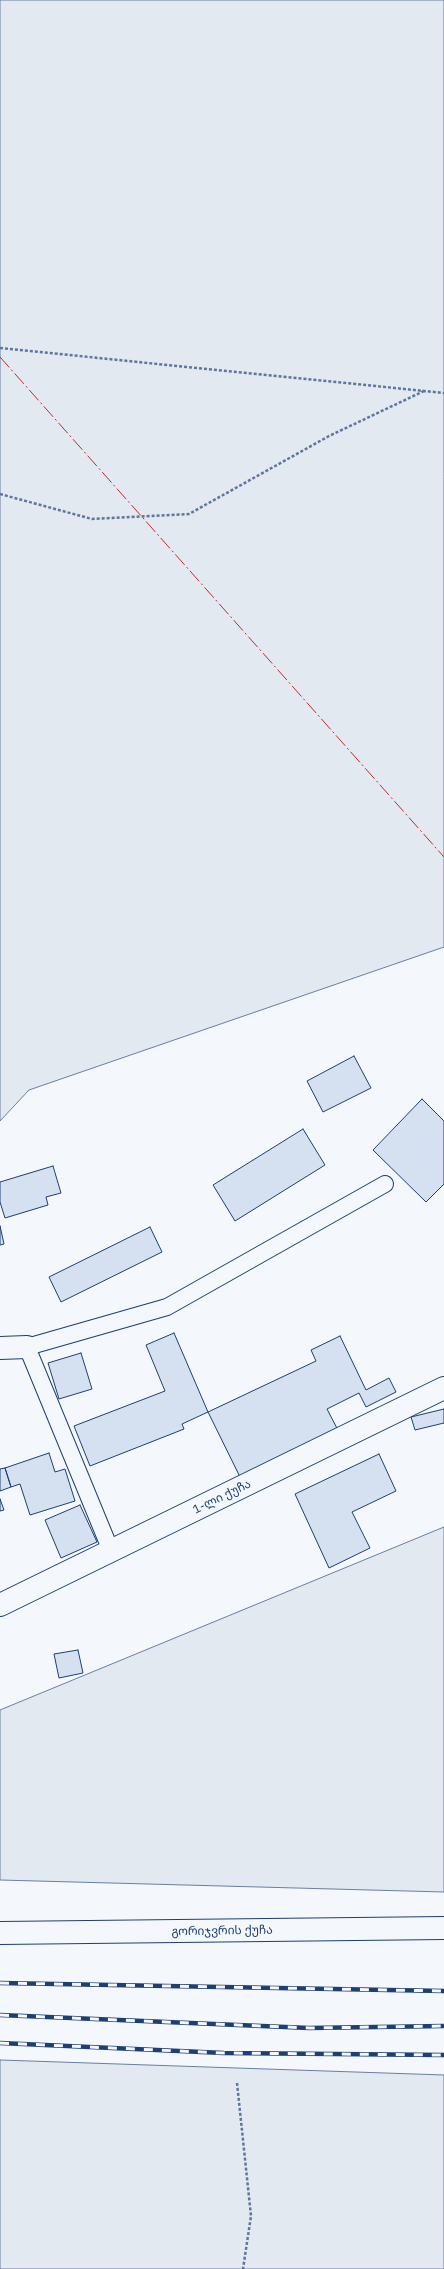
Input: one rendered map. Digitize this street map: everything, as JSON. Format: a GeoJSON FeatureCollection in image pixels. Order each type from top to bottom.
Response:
{"type":"FeatureCollection","features":[{"type":"Feature","properties":{"kind":"street"},"geometry":{"type":"LineString","coordinates":[[0,1348],[27,1347]]}},
{"type":"Feature","properties":{"kind":"street","name":"1-ლი ქუჩა"},"geometry":{"type":"LineString","coordinates":[[0,1605],[444,1388]]}},
{"type":"Feature","properties":{"kind":"street","name":"გორიჯვრის ქუჩა"},"geometry":{"type":"LineString","coordinates":[[0,1933],[444,1928]]}},
{"type":"Feature","properties":{"kind":"lane"},"geometry":{"type":"LineString","coordinates":[[111,1551],[27,1347],[167,1307],[385,1184]]}},
{"type":"Feature","properties":{"kind":"path"},"geometry":{"type":"LineString","coordinates":[[0,348],[444,393]]}},
{"type":"Feature","properties":{"kind":"path"},"geometry":{"type":"LineString","coordinates":[[0,494],[92,519],[189,514],[329,436],[424,391]]}},
{"type":"Feature","properties":{"kind":"path"},"geometry":{"type":"LineString","coordinates":[[237,2083],[251,2216],[243,2269]]}},
{"type":"Feature","properties":{"kind":"shaded area"},"geometry":{"type":"Polygon","coordinates":[[[0,0],[444,0],[444,947],[29,1090],[0,1121],[0,0]]]}},
{"type":"Feature","properties":{"kind":"shaded area"},"geometry":{"type":"Polygon","coordinates":[[[444,1527],[444,1892],[0,1880],[0,1710],[444,1527]]]}},
{"type":"Feature","properties":{"kind":"shaded area"},"geometry":{"type":"Polygon","coordinates":[[[0,2060],[444,2075],[444,2269],[0,2269],[0,2060]]]}},
{"type":"Feature","properties":{"kind":"building"},"geometry":{"type":"Polygon","coordinates":[[[354,1056],[371,1088],[323,1112],[307,1081],[354,1056]]]}},
{"type":"Feature","properties":{"kind":"building"},"geometry":{"type":"Polygon","coordinates":[[[422,1099],[444,1121],[444,1184],[426,1202],[373,1150],[422,1099]]]}},
{"type":"Feature","properties":{"kind":"building"},"geometry":{"type":"Polygon","coordinates":[[[303,1129],[325,1165],[235,1221],[213,1185],[303,1129]]]}},
{"type":"Feature","properties":{"kind":"building"},"geometry":{"type":"Polygon","coordinates":[[[53,1166],[61,1193],[46,1197],[48,1205],[5,1218],[0,1202],[0,1182],[53,1166]]]}},
{"type":"Feature","properties":{"kind":"building"},"geometry":{"type":"Polygon","coordinates":[[[0,1226],[4,1244],[0,1245],[0,1226]]]}},
{"type":"Feature","properties":{"kind":"building"},"geometry":{"type":"Polygon","coordinates":[[[150,1227],[162,1252],[61,1302],[49,1277],[150,1227]]]}},
{"type":"Feature","properties":{"kind":"building"},"geometry":{"type":"Polygon","coordinates":[[[174,1333],[208,1412],[182,1424],[184,1429],[90,1466],[74,1426],[165,1391],[146,1345],[174,1333]]]}},
{"type":"Feature","properties":{"kind":"building"},"geometry":{"type":"Polygon","coordinates":[[[340,1336],[366,1390],[389,1378],[396,1392],[366,1407],[359,1393],[327,1409],[340,1434],[242,1481],[208,1412],[316,1361],[311,1350],[340,1336]]]}},
{"type":"Feature","properties":{"kind":"building"},"geometry":{"type":"Polygon","coordinates":[[[81,1353],[92,1389],[59,1399],[48,1363],[81,1353]]]}},
{"type":"Feature","properties":{"kind":"building"},"geometry":{"type":"Polygon","coordinates":[[[444,1409],[444,1423],[415,1430],[411,1417],[444,1409]]]}},
{"type":"Feature","properties":{"kind":"building"},"geometry":{"type":"Polygon","coordinates":[[[49,1453],[55,1472],[65,1469],[75,1501],[30,1515],[20,1484],[11,1487],[5,1468],[49,1453]]]}},
{"type":"Feature","properties":{"kind":"building"},"geometry":{"type":"Polygon","coordinates":[[[379,1454],[396,1491],[352,1512],[370,1548],[329,1568],[295,1494],[379,1454]]]}},
{"type":"Feature","properties":{"kind":"building"},"geometry":{"type":"Polygon","coordinates":[[[5,1468],[11,1487],[0,1491],[0,1469],[5,1468]]]}},
{"type":"Feature","properties":{"kind":"building"},"geometry":{"type":"Polygon","coordinates":[[[0,1499],[4,1510],[0,1511],[0,1499]]]}},
{"type":"Feature","properties":{"kind":"building"},"geometry":{"type":"Polygon","coordinates":[[[80,1505],[97,1542],[61,1558],[45,1520],[80,1505]]]}},
{"type":"Feature","properties":{"kind":"building"},"geometry":{"type":"Polygon","coordinates":[[[78,1650],[83,1673],[59,1678],[54,1654],[78,1650]]]}},
{"type":"Feature","properties":{"kind":"railway"},"geometry":{"type":"LineString","coordinates":[[0,1983],[444,1991]]}},
{"type":"Feature","properties":{"kind":"railway"},"geometry":{"type":"LineString","coordinates":[[0,2015],[309,2028],[444,2026]]}},
{"type":"Feature","properties":{"kind":"railway"},"geometry":{"type":"LineString","coordinates":[[0,2043],[224,2053],[444,2055]]}},
{"type":"Feature","properties":{"kind":"power"},"geometry":{"type":"LineString","coordinates":[[0,357],[444,857]]}}]}
